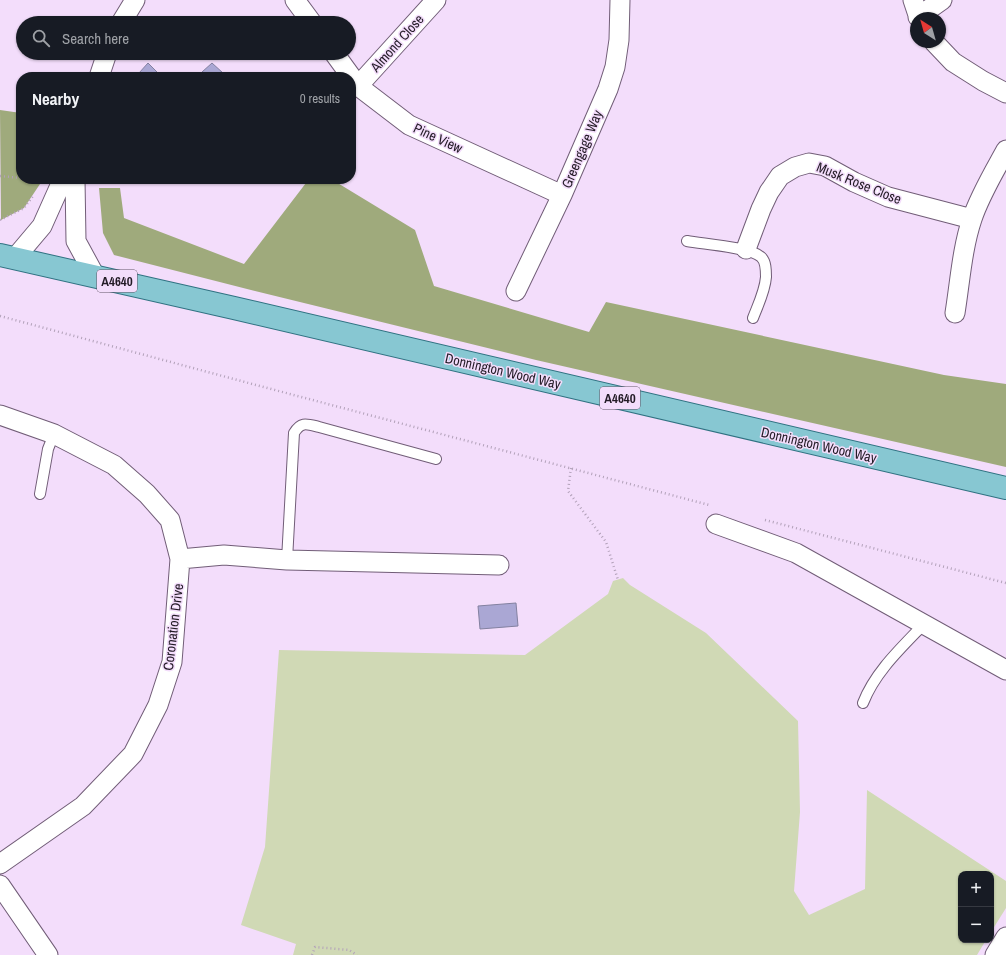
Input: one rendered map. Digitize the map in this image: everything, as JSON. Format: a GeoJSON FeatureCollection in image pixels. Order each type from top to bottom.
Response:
{"type":"FeatureCollection","features":[{"type":"Feature","properties":{"kind":"main road","name":"Donnington Wood Way"},"geometry":{"type":"LineString","coordinates":[[8,256],[1006,488]]}},
{"type":"Feature","properties":{"kind":"street"},"geometry":{"type":"LineString","coordinates":[[125,16],[135,0]]}},
{"type":"Feature","properties":{"kind":"street"},"geometry":{"type":"LineString","coordinates":[[295,0],[307,16]]}},
{"type":"Feature","properties":{"kind":"street","name":"Almond Close"},"geometry":{"type":"LineString","coordinates":[[358,86],[436,0]]}},
{"type":"Feature","properties":{"kind":"street","name":"Greengage Way"},"geometry":{"type":"LineString","coordinates":[[516,291],[562,195],[608,89],[619,40],[620,0]]}},
{"type":"Feature","properties":{"kind":"street"},"geometry":{"type":"LineString","coordinates":[[917,12],[942,0]]}},
{"type":"Feature","properties":{"kind":"street"},"geometry":{"type":"LineString","coordinates":[[940,48],[953,62],[983,81],[1006,93]]}},
{"type":"Feature","properties":{"kind":"street"},"geometry":{"type":"LineString","coordinates":[[101,72],[105,60]]}},
{"type":"Feature","properties":{"kind":"street","name":"Pine View"},"geometry":{"type":"LineString","coordinates":[[339,60],[348,72]]}},
{"type":"Feature","properties":{"kind":"street","name":"Pine View"},"geometry":{"type":"LineString","coordinates":[[356,83],[409,125],[562,195]]}},
{"type":"Feature","properties":{"kind":"street"},"geometry":{"type":"LineString","coordinates":[[955,313],[972,219],[1006,150]]}},
{"type":"Feature","properties":{"kind":"street","name":"Musk Rose Close"},"geometry":{"type":"LineString","coordinates":[[746,249],[761,209],[769,192],[780,176],[795,167],[809,163],[825,166],[854,182],[888,197],[972,219]]}},
{"type":"Feature","properties":{"kind":"street"},"geometry":{"type":"LineString","coordinates":[[8,256],[42,226],[53,184]]}},
{"type":"Feature","properties":{"kind":"street"},"geometry":{"type":"LineString","coordinates":[[75,184],[76,241],[95,276]]}},
{"type":"Feature","properties":{"kind":"street","name":"Coronation Drive"},"geometry":{"type":"LineString","coordinates":[[0,415],[54,434],[114,465],[147,494],[170,520],[180,559],[172,662],[158,705],[133,754],[83,806],[0,864]]}},
{"type":"Feature","properties":{"kind":"street"},"geometry":{"type":"LineString","coordinates":[[716,524],[796,553],[1006,670]]}},
{"type":"Feature","properties":{"kind":"street"},"geometry":{"type":"LineString","coordinates":[[180,559],[224,555],[286,560],[499,565]]}},
{"type":"Feature","properties":{"kind":"street"},"geometry":{"type":"LineString","coordinates":[[0,885],[7,911],[48,955]]}},
{"type":"Feature","properties":{"kind":"street"},"geometry":{"type":"LineString","coordinates":[[994,955],[1006,937]]}},
{"type":"Feature","properties":{"kind":"lane"},"geometry":{"type":"LineString","coordinates":[[687,241],[746,249],[762,257],[765,264],[766,277],[764,289],[753,318]]}},
{"type":"Feature","properties":{"kind":"lane"},"geometry":{"type":"LineString","coordinates":[[286,560],[294,433],[298,426],[304,424],[319,427],[436,459]]}},
{"type":"Feature","properties":{"kind":"lane"},"geometry":{"type":"LineString","coordinates":[[40,494],[48,449],[54,434]]}},
{"type":"Feature","properties":{"kind":"lane"},"geometry":{"type":"LineString","coordinates":[[863,703],[873,681],[924,624]]}},
{"type":"Feature","properties":{"kind":"path"},"geometry":{"type":"LineString","coordinates":[[0,176],[16,178]]}},
{"type":"Feature","properties":{"kind":"path"},"geometry":{"type":"LineString","coordinates":[[41,187],[47,184]]}},
{"type":"Feature","properties":{"kind":"path"},"geometry":{"type":"LineString","coordinates":[[0,220],[24,208],[37,192]]}},
{"type":"Feature","properties":{"kind":"path"},"geometry":{"type":"LineString","coordinates":[[0,316],[711,506]]}},
{"type":"Feature","properties":{"kind":"path"},"geometry":{"type":"LineString","coordinates":[[571,468],[568,491],[606,542],[618,580]]}},
{"type":"Feature","properties":{"kind":"path"},"geometry":{"type":"LineString","coordinates":[[764,520],[1006,583]]}},
{"type":"Feature","properties":{"kind":"path"},"geometry":{"type":"LineString","coordinates":[[312,955],[315,947],[349,950],[356,955]]}},
{"type":"Feature","properties":{"kind":"green space"},"geometry":{"type":"Polygon","coordinates":[[[0,110],[16,112],[16,184],[40,184],[24,208],[1,220],[0,110]]]}},
{"type":"Feature","properties":{"kind":"green space"},"geometry":{"type":"Polygon","coordinates":[[[305,184],[339,184],[415,230],[434,286],[589,332],[606,302],[944,375],[1006,384],[1006,467],[536,360],[114,255],[103,233],[99,188],[120,188],[124,218],[244,264],[305,184]]]}},
{"type":"Feature","properties":{"kind":"green space"},"geometry":{"type":"Polygon","coordinates":[[[623,578],[630,585],[706,633],[798,721],[800,812],[794,891],[809,915],[865,889],[867,790],[991,871],[958,871],[958,943],[984,943],[977,955],[293,955],[296,944],[241,925],[265,847],[279,650],[525,655],[608,594],[613,581],[623,578]]]}},
{"type":"Feature","properties":{"kind":"green space"},"geometry":{"type":"Polygon","coordinates":[[[994,873],[1006,881],[1006,908],[994,927],[994,873]]]}},
{"type":"Feature","properties":{"kind":"building"},"geometry":{"type":"Polygon","coordinates":[[[148,63],[157,72],[140,72],[148,63]]]}},
{"type":"Feature","properties":{"kind":"building"},"geometry":{"type":"Polygon","coordinates":[[[212,63],[222,72],[202,72],[212,63]]]}},
{"type":"Feature","properties":{"kind":"building"},"geometry":{"type":"Polygon","coordinates":[[[516,603],[518,626],[480,629],[478,606],[516,603]]]}}]}
